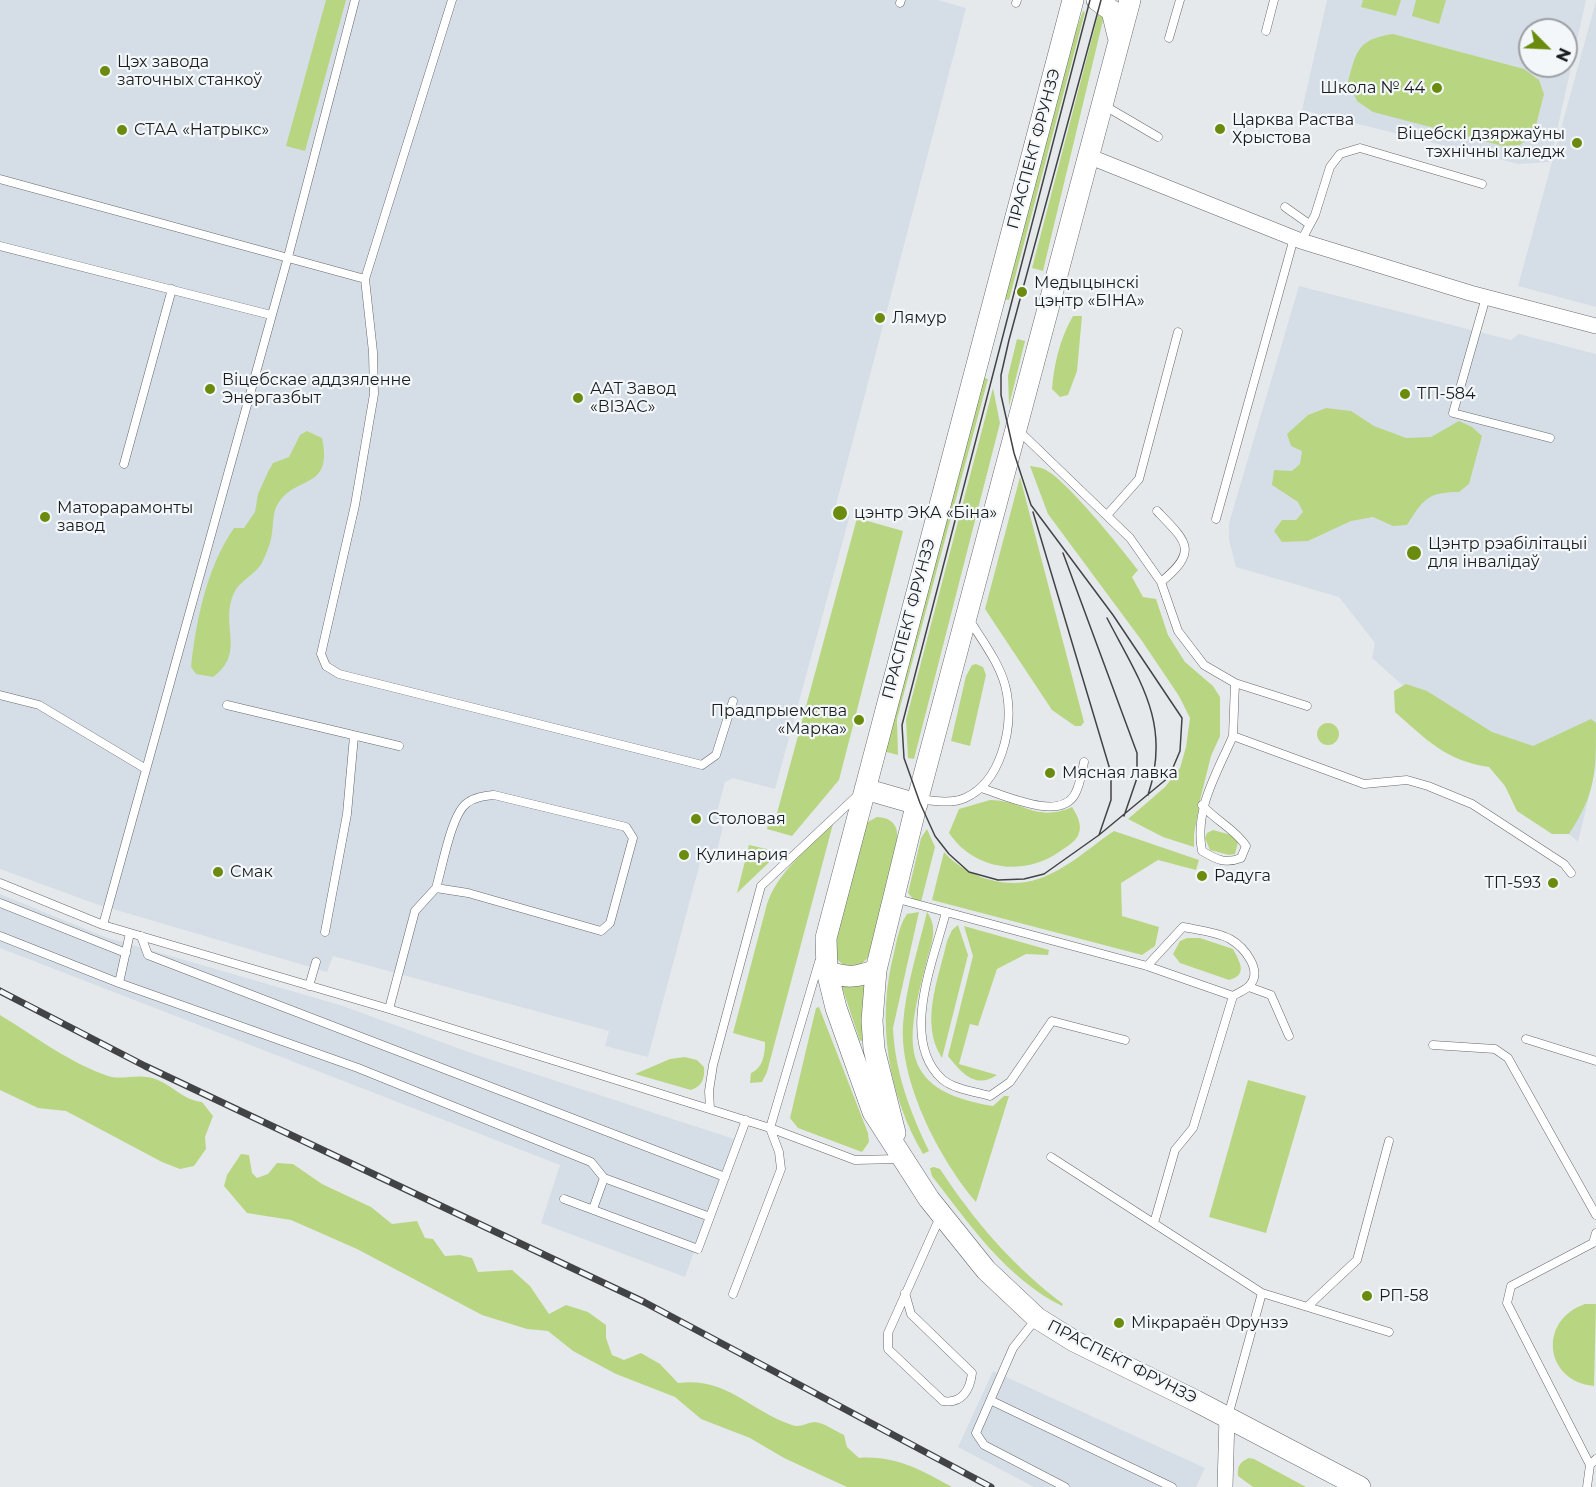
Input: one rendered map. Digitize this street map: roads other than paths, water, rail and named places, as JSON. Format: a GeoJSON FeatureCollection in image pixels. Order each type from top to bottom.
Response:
{"type":"FeatureCollection","features":[{"type":"Feature","properties":{"kind":"main road"},"geometry":{"type":"LineString","coordinates":[[1097,0],[1112,11],[1119,43]]}},
{"type":"Feature","properties":{"kind":"main road","name":"ПРАСПЕКТ ФРУНЗЭ"},"geometry":{"type":"LineString","coordinates":[[904,1160],[888,1110],[874,1049],[872,1021],[876,970],[917,801],[1130,0]]}},
{"type":"Feature","properties":{"kind":"main road","name":"ПРАСПЕКТ ФРУНЗЭ"},"geometry":{"type":"LineString","coordinates":[[1076,4],[826,938],[827,971],[846,1040],[873,1113],[941,1215],[986,1270],[1037,1318],[1074,1341],[1227,1417],[1360,1487]]}},
{"type":"Feature","properties":{"kind":"main road"},"geometry":{"type":"LineString","coordinates":[[865,789],[917,801]]}},
{"type":"Feature","properties":{"kind":"main road"},"geometry":{"type":"LineString","coordinates":[[827,971],[841,977],[858,977],[876,970]]}},
{"type":"Feature","properties":{"kind":"street"},"geometry":{"type":"LineString","coordinates":[[1088,156],[1298,239],[1486,297],[1596,326]]}},
{"type":"Feature","properties":{"kind":"street"},"geometry":{"type":"LineString","coordinates":[[1225,1487],[1227,1417]]}},
{"type":"Feature","properties":{"kind":"lane"},"geometry":{"type":"LineString","coordinates":[[103,925],[288,257],[356,0]]}},
{"type":"Feature","properties":{"kind":"lane"},"geometry":{"type":"LineString","coordinates":[[452,0],[365,279],[373,352],[374,393],[355,505],[321,654],[326,666],[339,674],[702,765],[716,755],[733,701]]}},
{"type":"Feature","properties":{"kind":"lane"},"geometry":{"type":"LineString","coordinates":[[1169,38],[1180,0]]}},
{"type":"Feature","properties":{"kind":"lane"},"geometry":{"type":"LineString","coordinates":[[1266,31],[1274,0]]}},
{"type":"Feature","properties":{"kind":"lane"},"geometry":{"type":"LineString","coordinates":[[1102,104],[1158,137]]}},
{"type":"Feature","properties":{"kind":"lane"},"geometry":{"type":"LineString","coordinates":[[1216,519],[1298,239],[1309,224],[1329,167],[1340,154],[1360,148],[1482,184]]}},
{"type":"Feature","properties":{"kind":"lane"},"geometry":{"type":"LineString","coordinates":[[0,179],[365,279]]}},
{"type":"Feature","properties":{"kind":"lane"},"geometry":{"type":"LineString","coordinates":[[1285,207],[1309,224]]}},
{"type":"Feature","properties":{"kind":"lane"},"geometry":{"type":"LineString","coordinates":[[0,246],[271,315]]}},
{"type":"Feature","properties":{"kind":"lane"},"geometry":{"type":"LineString","coordinates":[[124,464],[172,288]]}},
{"type":"Feature","properties":{"kind":"lane"},"geometry":{"type":"LineString","coordinates":[[1486,297],[1453,413],[1550,438]]}},
{"type":"Feature","properties":{"kind":"lane"},"geometry":{"type":"LineString","coordinates":[[1108,514],[1139,479],[1178,332]]}},
{"type":"Feature","properties":{"kind":"lane"},"geometry":{"type":"LineString","coordinates":[[1017,430],[1108,514],[1130,538],[1161,582],[1178,631],[1204,665],[1235,683],[1307,706]]}},
{"type":"Feature","properties":{"kind":"lane"},"geometry":{"type":"LineString","coordinates":[[1157,511],[1177,532],[1185,546],[1183,561],[1161,582]]}},
{"type":"Feature","properties":{"kind":"lane"},"geometry":{"type":"LineString","coordinates":[[917,801],[954,801],[965,798],[981,788],[999,760],[1010,725],[1007,692],[992,654],[967,615]]}},
{"type":"Feature","properties":{"kind":"lane"},"geometry":{"type":"LineString","coordinates":[[1202,805],[1211,815],[1240,836],[1246,846],[1241,858],[1228,863],[1202,851],[1199,835],[1202,805],[1233,736],[1235,683]]}},
{"type":"Feature","properties":{"kind":"lane"},"geometry":{"type":"LineString","coordinates":[[0,695],[39,705],[146,769]]}},
{"type":"Feature","properties":{"kind":"lane"},"geometry":{"type":"LineString","coordinates":[[227,705],[399,746]]}},
{"type":"Feature","properties":{"kind":"lane"},"geometry":{"type":"LineString","coordinates":[[325,932],[347,814],[354,736]]}},
{"type":"Feature","properties":{"kind":"lane"},"geometry":{"type":"LineString","coordinates":[[1233,736],[1364,784],[1407,780],[1472,804],[1564,864],[1571,873]]}},
{"type":"Feature","properties":{"kind":"lane"},"geometry":{"type":"LineString","coordinates":[[981,788],[1049,808],[1065,804],[1075,795],[1084,762]]}},
{"type":"Feature","properties":{"kind":"lane"},"geometry":{"type":"LineString","coordinates":[[710,1109],[709,1090],[713,1065],[761,886],[865,789]]}},
{"type":"Feature","properties":{"kind":"lane"},"geometry":{"type":"LineString","coordinates":[[389,1009],[415,911],[436,888],[456,818],[465,804],[480,797],[494,795],[626,827],[633,838],[610,923],[601,931],[468,893],[436,888]]}},
{"type":"Feature","properties":{"kind":"lane"},"geometry":{"type":"LineString","coordinates":[[0,883],[103,925],[389,1009],[746,1120],[855,1160],[904,1160]]}},
{"type":"Feature","properties":{"kind":"lane"},"geometry":{"type":"LineString","coordinates":[[893,898],[1147,966],[1233,996]]}},
{"type":"Feature","properties":{"kind":"lane"},"geometry":{"type":"LineString","coordinates":[[0,903],[126,952]]}},
{"type":"Feature","properties":{"kind":"lane"},"geometry":{"type":"LineString","coordinates":[[946,912],[925,994],[920,1026],[923,1050],[942,1080],[990,1096],[1010,1082],[1052,1021],[1125,1040]]}},
{"type":"Feature","properties":{"kind":"lane"},"geometry":{"type":"LineString","coordinates":[[1147,966],[1183,927],[1229,939],[1243,949],[1253,964],[1254,977],[1249,987],[1233,996],[1193,1128],[1175,1150],[1155,1223]]}},
{"type":"Feature","properties":{"kind":"lane"},"geometry":{"type":"LineString","coordinates":[[119,983],[130,933]]}},
{"type":"Feature","properties":{"kind":"lane"},"geometry":{"type":"LineString","coordinates":[[0,936],[119,983],[402,1086],[591,1162],[604,1178],[710,1217]]}},
{"type":"Feature","properties":{"kind":"lane"},"geometry":{"type":"LineString","coordinates":[[141,936],[148,954],[725,1177]]}},
{"type":"Feature","properties":{"kind":"lane"},"geometry":{"type":"LineString","coordinates":[[734,1294],[781,1169],[779,1152],[770,1128],[826,938]]}},
{"type":"Feature","properties":{"kind":"lane"},"geometry":{"type":"LineString","coordinates":[[309,986],[316,962]]}},
{"type":"Feature","properties":{"kind":"lane"},"geometry":{"type":"LineString","coordinates":[[1249,987],[1271,994],[1289,1036]]}},
{"type":"Feature","properties":{"kind":"lane"},"geometry":{"type":"LineString","coordinates":[[1526,1039],[1596,1061]]}},
{"type":"Feature","properties":{"kind":"lane"},"geometry":{"type":"LineString","coordinates":[[1433,1045],[1495,1049],[1508,1058],[1596,1215]]}},
{"type":"Feature","properties":{"kind":"lane"},"geometry":{"type":"LineString","coordinates":[[564,1199],[698,1249],[746,1120]]}},
{"type":"Feature","properties":{"kind":"lane"},"geometry":{"type":"LineString","coordinates":[[1309,1305],[1357,1260],[1389,1141]]}},
{"type":"Feature","properties":{"kind":"lane"},"geometry":{"type":"LineString","coordinates":[[1051,1157],[1262,1293],[1309,1305],[1389,1332]]}},
{"type":"Feature","properties":{"kind":"lane"},"geometry":{"type":"LineString","coordinates":[[593,1209],[604,1178]]}},
{"type":"Feature","properties":{"kind":"lane"},"geometry":{"type":"LineString","coordinates":[[905,1293],[911,1314],[972,1373],[971,1386],[962,1398],[952,1402],[943,1401],[892,1356],[888,1349],[888,1333],[905,1293],[941,1215]]}},
{"type":"Feature","properties":{"kind":"lane"},"geometry":{"type":"LineString","coordinates":[[1587,1487],[1593,1462],[1507,1303],[1511,1286],[1593,1243],[1596,1233]]}},
{"type":"Feature","properties":{"kind":"lane"},"geometry":{"type":"LineString","coordinates":[[1227,1417],[1262,1293]]}},
{"type":"Feature","properties":{"kind":"lane"},"geometry":{"type":"LineString","coordinates":[[1037,1318],[1013,1348],[992,1401],[976,1433],[984,1445],[1065,1487]]}},
{"type":"Feature","properties":{"kind":"lane"},"geometry":{"type":"LineString","coordinates":[[992,1401],[1173,1487]]}},
{"type":"Feature","properties":{"kind":"tram line"},"geometry":{"type":"LineString","coordinates":[[1090,0],[902,725],[904,758],[935,836],[949,854],[969,872],[998,880],[1024,879],[1044,874],[1099,835],[1169,777],[1180,751],[1182,718],[1113,615],[1031,505],[1014,453],[1001,395],[1001,375],[1009,340],[1101,0]]}},
{"type":"Feature","properties":{"kind":"tram line"},"geometry":{"type":"LineString","coordinates":[[1033,512],[1111,773],[1111,800],[1099,835]]}},
{"type":"Feature","properties":{"kind":"tram line"},"geometry":{"type":"LineString","coordinates":[[1063,553],[1137,753],[1137,778],[1124,816]]}},
{"type":"Feature","properties":{"kind":"tram line"},"geometry":{"type":"LineString","coordinates":[[1107,618],[1140,682],[1154,724],[1156,746],[1148,795]]}},
{"type":"Feature","properties":{"kind":"railway"},"geometry":{"type":"LineString","coordinates":[[0,991],[145,1066],[644,1302],[991,1487]]}},
{"type":"Feature","properties":{"kind":"place","name":"Цэх завода заточных станкоў"},"geometry":{"type":"Point","coordinates":[105,71]}},
{"type":"Feature","properties":{"kind":"place","name":"Школа № 44"},"geometry":{"type":"Point","coordinates":[1437,88]}},
{"type":"Feature","properties":{"kind":"place","name":"Царква Раства Хрыстова"},"geometry":{"type":"Point","coordinates":[1220,129]}},
{"type":"Feature","properties":{"kind":"place","name":"СТАА «Натрыкс»"},"geometry":{"type":"Point","coordinates":[122,130]}},
{"type":"Feature","properties":{"kind":"place","name":"Віцебскі дзяржаўны тэхнічны каледж"},"geometry":{"type":"Point","coordinates":[1577,143]}},
{"type":"Feature","properties":{"kind":"place","name":"Медыцынскі цэнтр «БІНА»"},"geometry":{"type":"Point","coordinates":[1022,292]}},
{"type":"Feature","properties":{"kind":"place","name":"Лямур"},"geometry":{"type":"Point","coordinates":[880,318]}},
{"type":"Feature","properties":{"kind":"place","name":"Віцебскае аддзяленне Энергазбыт"},"geometry":{"type":"Point","coordinates":[210,389]}},
{"type":"Feature","properties":{"kind":"place","name":"ТП-584"},"geometry":{"type":"Point","coordinates":[1405,394]}},
{"type":"Feature","properties":{"kind":"place","name":"ААТ Завод «ВІЗАС»"},"geometry":{"type":"Point","coordinates":[578,398]}},
{"type":"Feature","properties":{"kind":"place","name":"цэнтр ЭКА «Біна»"},"geometry":{"type":"Point","coordinates":[840,513]}},
{"type":"Feature","properties":{"kind":"place","name":"Маторарамонты завод"},"geometry":{"type":"Point","coordinates":[45,517]}},
{"type":"Feature","properties":{"kind":"place","name":"Цэнтр рэабілітацыі для інвалідаў"},"geometry":{"type":"Point","coordinates":[1414,553]}},
{"type":"Feature","properties":{"kind":"place","name":"Прадпрыемства «Марка»"},"geometry":{"type":"Point","coordinates":[859,720]}},
{"type":"Feature","properties":{"kind":"place","name":"Мясная лавка"},"geometry":{"type":"Point","coordinates":[1050,773]}},
{"type":"Feature","properties":{"kind":"place","name":"Столовая"},"geometry":{"type":"Point","coordinates":[696,819]}},
{"type":"Feature","properties":{"kind":"place","name":"Кулинария"},"geometry":{"type":"Point","coordinates":[684,855]}},
{"type":"Feature","properties":{"kind":"place","name":"Смак"},"geometry":{"type":"Point","coordinates":[218,872]}},
{"type":"Feature","properties":{"kind":"place","name":"Радуга"},"geometry":{"type":"Point","coordinates":[1202,876]}},
{"type":"Feature","properties":{"kind":"place","name":"ТП-593"},"geometry":{"type":"Point","coordinates":[1553,883]}},
{"type":"Feature","properties":{"kind":"place","name":"РП-58"},"geometry":{"type":"Point","coordinates":[1367,1296]}},
{"type":"Feature","properties":{"kind":"place","name":"Мікрараён Фрунзэ"},"geometry":{"type":"Point","coordinates":[1119,1323]}}]}
